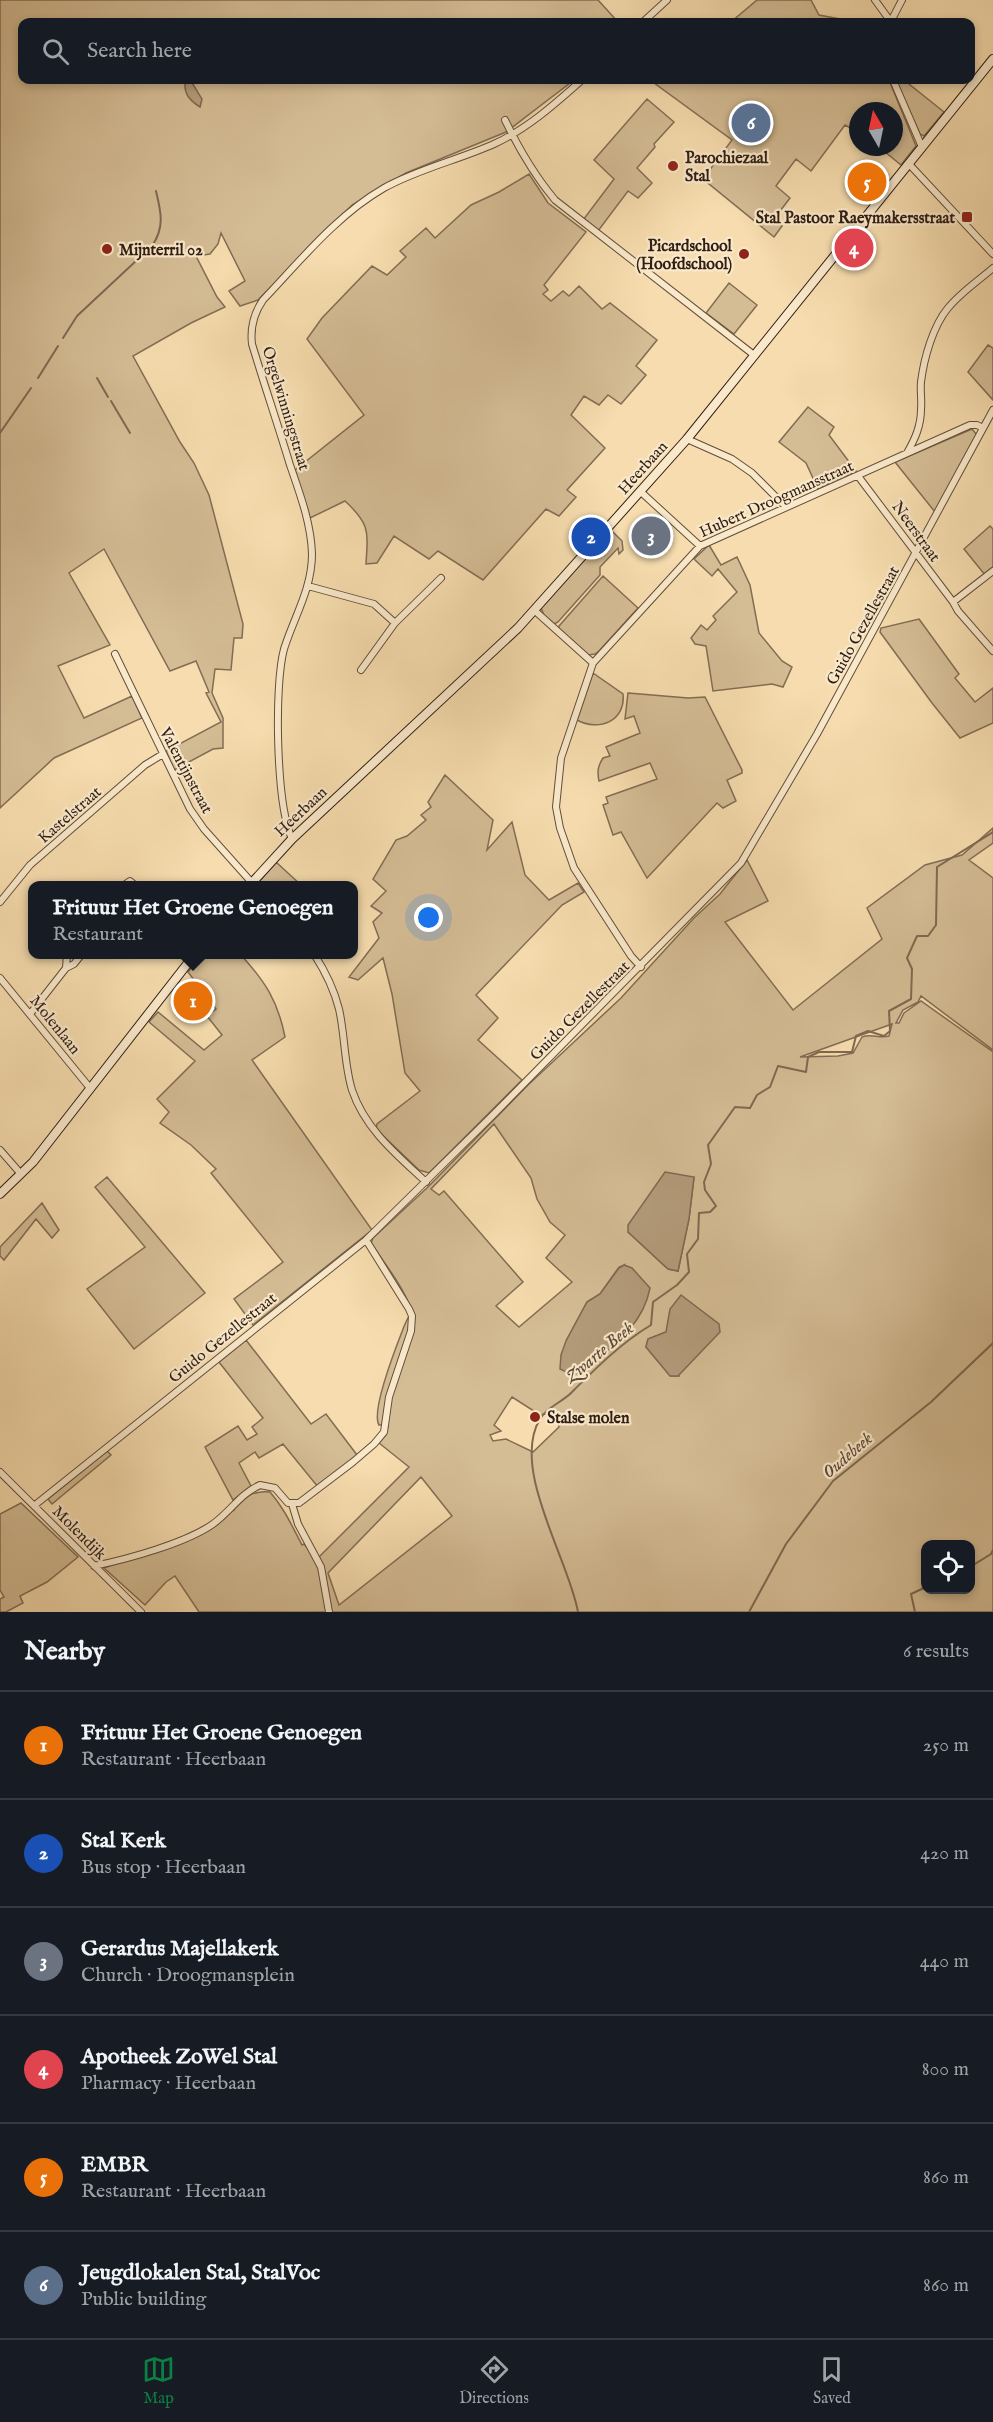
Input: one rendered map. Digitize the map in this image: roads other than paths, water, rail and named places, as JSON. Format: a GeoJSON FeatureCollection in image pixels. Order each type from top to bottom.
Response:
{"type":"FeatureCollection","features":[{"type":"Feature","properties":{"kind":"street"},"geometry":{"type":"LineString","coordinates":[[647,18],[667,0]]}},
{"type":"Feature","properties":{"kind":"street"},"geometry":{"type":"LineString","coordinates":[[874,0],[887,18]]}},
{"type":"Feature","properties":{"kind":"street"},"geometry":{"type":"LineString","coordinates":[[893,18],[902,0]]}},
{"type":"Feature","properties":{"kind":"street","name":"Heerbaan"},"geometry":{"type":"LineString","coordinates":[[975,81],[993,59]]}},
{"type":"Feature","properties":{"kind":"street","name":"Orgelwinningstraat"},"geometry":{"type":"LineString","coordinates":[[292,839],[286,825],[280,777],[279,683],[285,649],[308,586],[312,561],[309,530],[252,344],[251,331],[257,310],[263,300],[330,231],[370,197],[410,175],[512,135],[577,84]]}},
{"type":"Feature","properties":{"kind":"street"},"geometry":{"type":"LineString","coordinates":[[894,84],[922,147]]}},
{"type":"Feature","properties":{"kind":"street","name":"Heerbaan"},"geometry":{"type":"LineString","coordinates":[[255,881],[292,839],[506,640],[641,492],[687,439],[973,84]]}},
{"type":"Feature","properties":{"kind":"street"},"geometry":{"type":"LineString","coordinates":[[505,120],[538,180],[555,200],[754,355]]}},
{"type":"Feature","properties":{"kind":"street"},"geometry":{"type":"LineString","coordinates":[[909,164],[993,254]]}},
{"type":"Feature","properties":{"kind":"street"},"geometry":{"type":"LineString","coordinates":[[907,453],[916,438],[922,411],[920,384],[923,366],[940,320],[947,309],[965,291],[993,268]]}},
{"type":"Feature","properties":{"kind":"street","name":"Guido Gezellestraat"},"geometry":{"type":"LineString","coordinates":[[35,1505],[366,1240],[641,967],[741,863],[817,734],[993,410]]}},
{"type":"Feature","properties":{"kind":"street","name":"Hubert Droogmansstraat"},"geometry":{"type":"LineString","coordinates":[[641,967],[605,918],[574,868],[560,828],[556,807],[561,758],[593,663],[700,546],[970,425],[983,428]]}},
{"type":"Feature","properties":{"kind":"street"},"geometry":{"type":"LineString","coordinates":[[687,439],[732,459],[752,472],[786,507]]}},
{"type":"Feature","properties":{"kind":"street","name":"Neerstraat"},"geometry":{"type":"LineString","coordinates":[[858,476],[993,651]]}},
{"type":"Feature","properties":{"kind":"street"},"geometry":{"type":"LineString","coordinates":[[641,492],[700,546]]}},
{"type":"Feature","properties":{"kind":"street"},"geometry":{"type":"LineString","coordinates":[[953,602],[993,571]]}},
{"type":"Feature","properties":{"kind":"street"},"geometry":{"type":"LineString","coordinates":[[361,670],[395,623],[441,578]]}},
{"type":"Feature","properties":{"kind":"street"},"geometry":{"type":"LineString","coordinates":[[308,586],[374,604],[395,623]]}},
{"type":"Feature","properties":{"kind":"street"},"geometry":{"type":"LineString","coordinates":[[534,610],[593,663]]}},
{"type":"Feature","properties":{"kind":"street","name":"Valentijnstraat"},"geometry":{"type":"LineString","coordinates":[[115,654],[184,798],[197,819],[249,881]]}},
{"type":"Feature","properties":{"kind":"street","name":"Kastelstraat"},"geometry":{"type":"LineString","coordinates":[[0,902],[30,865],[145,765],[162,754]]}},
{"type":"Feature","properties":{"kind":"street"},"geometry":{"type":"LineString","coordinates":[[66,968],[67,959]]}},
{"type":"Feature","properties":{"kind":"street"},"geometry":{"type":"LineString","coordinates":[[30,1014],[66,968],[78,959]]}},
{"type":"Feature","properties":{"kind":"street"},"geometry":{"type":"LineString","coordinates":[[0,1194],[21,1174],[191,959]]}},
{"type":"Feature","properties":{"kind":"street"},"geometry":{"type":"LineString","coordinates":[[317,959],[329,980],[336,1000],[350,1081],[361,1110],[376,1133],[426,1182]]}},
{"type":"Feature","properties":{"kind":"street","name":"Molenlaan"},"geometry":{"type":"LineString","coordinates":[[0,978],[90,1088]]}},
{"type":"Feature","properties":{"kind":"street"},"geometry":{"type":"LineString","coordinates":[[0,1150],[21,1174]]}},
{"type":"Feature","properties":{"kind":"street"},"geometry":{"type":"LineString","coordinates":[[292,1504],[299,1503],[353,1461],[374,1444],[384,1432],[389,1397],[410,1336],[412,1316],[384,1266],[366,1240]]}},
{"type":"Feature","properties":{"kind":"street","name":"Molendijk"},"geometry":{"type":"LineString","coordinates":[[0,1472],[141,1612]]}},
{"type":"Feature","properties":{"kind":"street"},"geometry":{"type":"LineString","coordinates":[[94,1566],[135,1556],[211,1526],[240,1498],[260,1485],[275,1488],[292,1504],[298,1524],[321,1567],[329,1612]]}},
{"type":"Feature","properties":{"kind":"water"},"geometry":{"type":"Polygon","coordinates":[[[185,84],[193,84],[202,99],[200,107],[193,102],[185,90],[185,84]]]}},
{"type":"Feature","properties":{"kind":"water"},"geometry":{"type":"Polygon","coordinates":[[[665,1172],[694,1177],[689,1219],[678,1271],[668,1269],[628,1232],[628,1225],[665,1172]]]}},
{"type":"Feature","properties":{"kind":"water"},"geometry":{"type":"Polygon","coordinates":[[[624,1265],[632,1268],[650,1288],[647,1300],[636,1321],[612,1347],[582,1371],[573,1374],[560,1369],[561,1355],[566,1341],[587,1302],[600,1294],[619,1268],[624,1265]]]}},
{"type":"Feature","properties":{"kind":"water"},"geometry":{"type":"Polygon","coordinates":[[[681,1295],[719,1324],[720,1332],[678,1376],[670,1376],[646,1347],[648,1339],[666,1332],[670,1309],[681,1295]]]}},
{"type":"Feature","properties":{"kind":"waterway"},"geometry":{"type":"LineString","coordinates":[[63,338],[77,316],[152,246],[160,226],[156,191]]}},
{"type":"Feature","properties":{"kind":"waterway"},"geometry":{"type":"LineString","coordinates":[[38,378],[58,346]]}},
{"type":"Feature","properties":{"kind":"waterway"},"geometry":{"type":"LineString","coordinates":[[97,378],[108,397]]}},
{"type":"Feature","properties":{"kind":"waterway"},"geometry":{"type":"LineString","coordinates":[[0,433],[31,388]]}},
{"type":"Feature","properties":{"kind":"waterway"},"geometry":{"type":"LineString","coordinates":[[111,401],[130,433]]}},
{"type":"Feature","properties":{"kind":"waterway","name":"Zwarte Beek"},"geometry":{"type":"LineString","coordinates":[[578,1612],[573,1591],[536,1488],[532,1463],[533,1439],[540,1419],[619,1348],[651,1325],[653,1302],[677,1285],[689,1272],[687,1254],[698,1239],[699,1213],[710,1212],[716,1206],[705,1190],[704,1182],[711,1164],[708,1145],[735,1107],[750,1108],[757,1095],[770,1087],[778,1066],[806,1072],[808,1057],[819,1052],[852,1052],[856,1036],[868,1031],[884,1036],[890,1031],[889,1011],[911,999],[912,969],[907,958],[917,936],[928,936],[936,925],[937,867],[993,832]]}},
{"type":"Feature","properties":{"kind":"waterway","name":"Oudebeek"},"geometry":{"type":"LineString","coordinates":[[749,1612],[786,1544],[833,1481],[931,1402],[993,1343]]}},
{"type":"Feature","properties":{"kind":"waterway"},"geometry":{"type":"LineString","coordinates":[[975,1564],[991,1554],[993,1550]]}},
{"type":"Feature","properties":{"kind":"waterway"},"geometry":{"type":"LineString","coordinates":[[915,1612],[911,1594],[921,1589]]}},
{"type":"Feature","properties":{"kind":"place","name":"Jeugdlokalen Stal, StalVoc"},"geometry":{"type":"Point","coordinates":[751,123]}},
{"type":"Feature","properties":{"kind":"place","name":"Parochiezaal Stal"},"geometry":{"type":"Point","coordinates":[673,166]}},
{"type":"Feature","properties":{"kind":"place","name":"EMBR"},"geometry":{"type":"Point","coordinates":[867,182]}},
{"type":"Feature","properties":{"kind":"place","name":"Stal Pastoor Raeymakersstraat"},"geometry":{"type":"Point","coordinates":[967,217]}},
{"type":"Feature","properties":{"kind":"place","name":"Apotheek ZoWel Stal"},"geometry":{"type":"Point","coordinates":[854,248]}},
{"type":"Feature","properties":{"kind":"place","name":"Mijnterril 02"},"geometry":{"type":"Point","coordinates":[107,249]}},
{"type":"Feature","properties":{"kind":"place","name":"Picardschool (Hoofdschool)"},"geometry":{"type":"Point","coordinates":[744,254]}},
{"type":"Feature","properties":{"kind":"place","name":"Gerardus Majellakerk"},"geometry":{"type":"Point","coordinates":[651,536]}},
{"type":"Feature","properties":{"kind":"place","name":"Stal Kerk"},"geometry":{"type":"Point","coordinates":[591,537]}},
{"type":"Feature","properties":{"kind":"place","name":"Frituur Het Groene Genoegen"},"geometry":{"type":"Point","coordinates":[193,1001]}},
{"type":"Feature","properties":{"kind":"place","name":"Stalse molen"},"geometry":{"type":"Point","coordinates":[535,1417]}}]}
